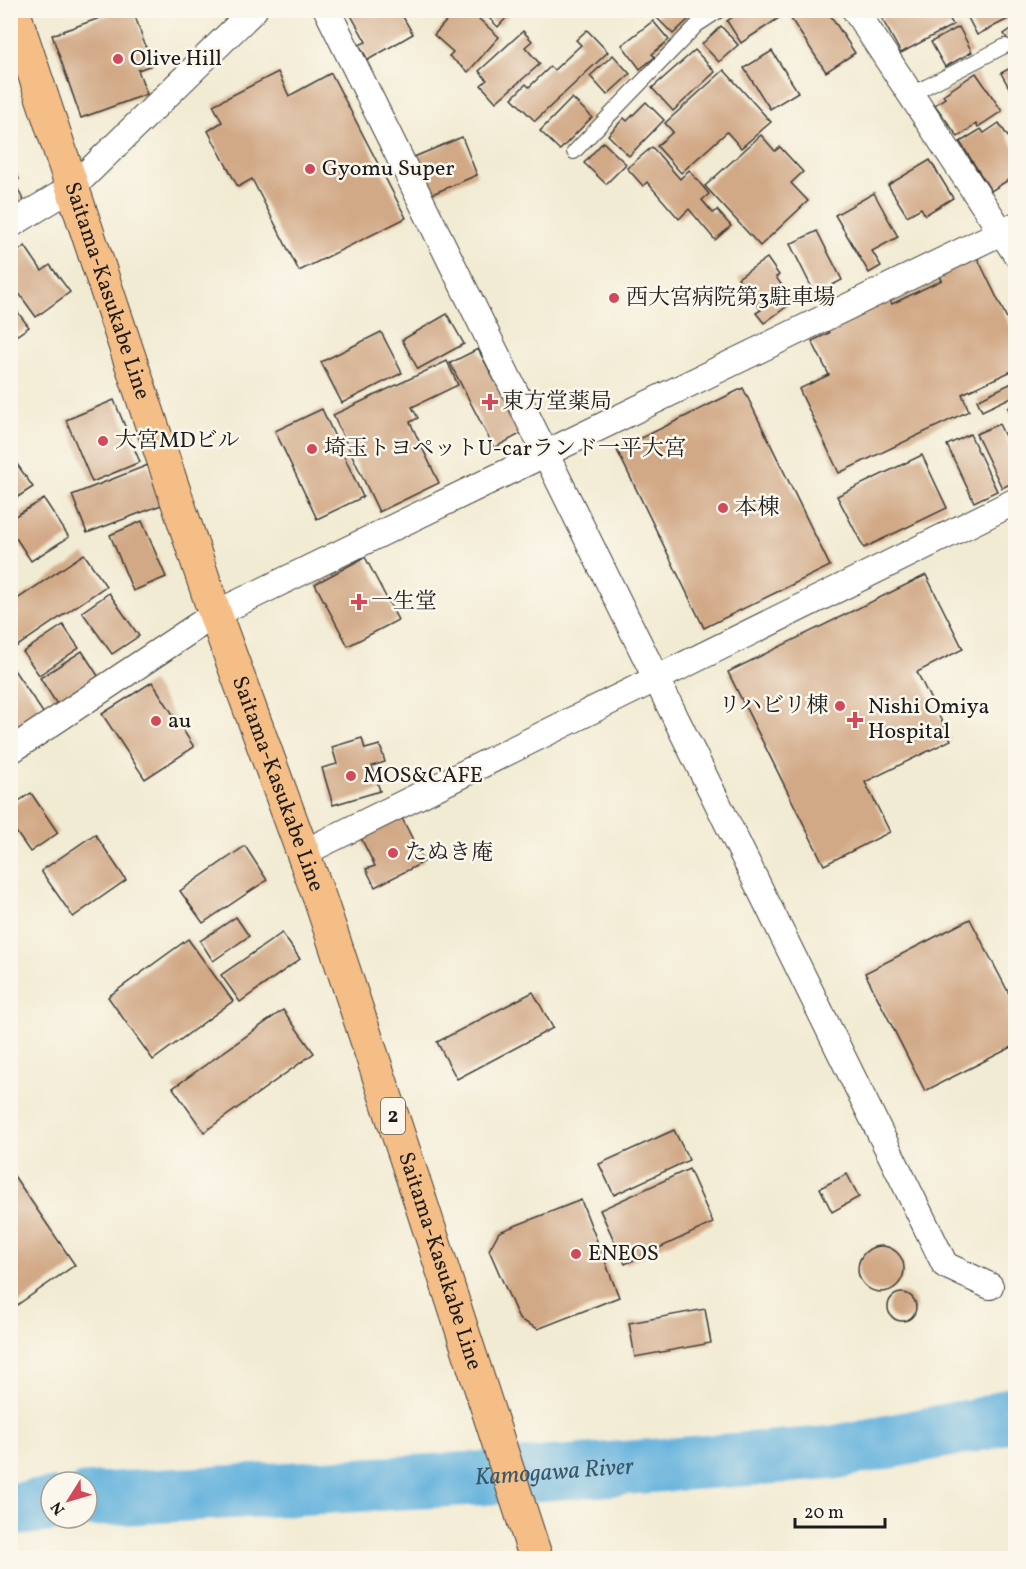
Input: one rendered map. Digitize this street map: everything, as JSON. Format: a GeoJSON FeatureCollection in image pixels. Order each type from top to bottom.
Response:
{"type":"FeatureCollection","features":[{"type":"Feature","properties":{"kind":"main road","name":"Saitama-Kasukabe Line"},"geometry":{"type":"LineString","coordinates":[[13,10],[215,614],[328,924],[536,1558]]}},
{"type":"Feature","properties":{"kind":"street"},"geometry":{"type":"LineString","coordinates":[[10,225],[73,186],[254,10]]}},
{"type":"Feature","properties":{"kind":"street"},"geometry":{"type":"LineString","coordinates":[[327,10],[945,1265],[990,1286]]}},
{"type":"Feature","properties":{"kind":"street"},"geometry":{"type":"LineString","coordinates":[[861,12],[910,95],[1008,229],[1016,254]]}},
{"type":"Feature","properties":{"kind":"street"},"geometry":{"type":"LineString","coordinates":[[10,751],[215,614],[1008,229]]}},
{"type":"Feature","properties":{"kind":"street"},"geometry":{"type":"LineString","coordinates":[[303,853],[1016,501]]}},
{"type":"Feature","properties":{"kind":"lane"},"geometry":{"type":"LineString","coordinates":[[574,152],[697,25],[720,10]]}},
{"type":"Feature","properties":{"kind":"lane"},"geometry":{"type":"LineString","coordinates":[[910,95],[1005,46]]}},
{"type":"Feature","properties":{"kind":"building"},"geometry":{"type":"Polygon","coordinates":[[[122,10],[133,10],[152,65],[138,70],[147,94],[81,118],[52,35],[122,10]]]}},
{"type":"Feature","properties":{"kind":"building"},"geometry":{"type":"Polygon","coordinates":[[[348,10],[399,10],[413,34],[368,60],[359,45],[366,42],[348,10]]]}},
{"type":"Feature","properties":{"kind":"building"},"geometry":{"type":"Polygon","coordinates":[[[456,10],[469,10],[499,37],[468,72],[449,56],[453,52],[434,35],[456,10]]]}},
{"type":"Feature","properties":{"kind":"building"},"geometry":{"type":"Polygon","coordinates":[[[481,10],[513,10],[498,27],[481,10]]]}},
{"type":"Feature","properties":{"kind":"building"},"geometry":{"type":"Polygon","coordinates":[[[662,10],[684,10],[691,17],[673,34],[656,17],[662,10]]]}},
{"type":"Feature","properties":{"kind":"building"},"geometry":{"type":"Polygon","coordinates":[[[743,10],[779,10],[782,16],[741,43],[727,21],[743,10]]]}},
{"type":"Feature","properties":{"kind":"building"},"geometry":{"type":"Polygon","coordinates":[[[804,10],[827,10],[855,53],[826,72],[791,19],[804,10]]]}},
{"type":"Feature","properties":{"kind":"building"},"geometry":{"type":"Polygon","coordinates":[[[893,10],[945,10],[953,25],[901,53],[881,17],[893,10]]]}},
{"type":"Feature","properties":{"kind":"building"},"geometry":{"type":"Polygon","coordinates":[[[964,10],[1016,10],[1016,15],[977,35],[964,10]]]}},
{"type":"Feature","properties":{"kind":"building"},"geometry":{"type":"Polygon","coordinates":[[[653,21],[669,40],[652,54],[655,57],[640,69],[622,45],[653,21]]]}},
{"type":"Feature","properties":{"kind":"building"},"geometry":{"type":"Polygon","coordinates":[[[721,26],[738,45],[719,62],[702,44],[721,26]]]}},
{"type":"Feature","properties":{"kind":"building"},"geometry":{"type":"Polygon","coordinates":[[[1016,26],[1016,52],[1004,34],[1016,26]]]}},
{"type":"Feature","properties":{"kind":"building"},"geometry":{"type":"Polygon","coordinates":[[[959,27],[972,52],[945,67],[931,42],[959,27]]]}},
{"type":"Feature","properties":{"kind":"building"},"geometry":{"type":"Polygon","coordinates":[[[587,30],[608,52],[535,121],[512,98],[526,84],[529,87],[550,67],[554,70],[581,45],[576,40],[587,30]]]}},
{"type":"Feature","properties":{"kind":"building"},"geometry":{"type":"Polygon","coordinates":[[[523,31],[532,41],[525,47],[540,64],[496,102],[481,85],[487,80],[479,71],[523,31]]]}},
{"type":"Feature","properties":{"kind":"building"},"geometry":{"type":"Polygon","coordinates":[[[695,50],[715,72],[673,111],[652,88],[695,50]]]}},
{"type":"Feature","properties":{"kind":"building"},"geometry":{"type":"Polygon","coordinates":[[[772,51],[798,92],[770,109],[744,68],[772,51]]]}},
{"type":"Feature","properties":{"kind":"building"},"geometry":{"type":"Polygon","coordinates":[[[613,55],[630,74],[607,95],[590,76],[613,55]]]}},
{"type":"Feature","properties":{"kind":"building"},"geometry":{"type":"Polygon","coordinates":[[[1016,65],[1016,100],[1001,73],[1016,65]]]}},
{"type":"Feature","properties":{"kind":"building"},"geometry":{"type":"Polygon","coordinates":[[[724,70],[771,122],[741,148],[727,132],[681,173],[657,146],[673,132],[665,123],[724,70]]]}},
{"type":"Feature","properties":{"kind":"building"},"geometry":{"type":"Polygon","coordinates":[[[278,72],[289,96],[331,73],[406,218],[299,271],[252,179],[238,187],[208,131],[222,122],[213,105],[278,72]]]}},
{"type":"Feature","properties":{"kind":"building"},"geometry":{"type":"Polygon","coordinates":[[[976,73],[1002,111],[978,127],[976,124],[958,137],[935,105],[945,98],[943,95],[976,73]]]}},
{"type":"Feature","properties":{"kind":"building"},"geometry":{"type":"Polygon","coordinates":[[[572,98],[592,117],[560,150],[540,131],[572,98]]]}},
{"type":"Feature","properties":{"kind":"building"},"geometry":{"type":"Polygon","coordinates":[[[646,102],[664,120],[629,156],[608,135],[624,118],[627,121],[646,102]]]}},
{"type":"Feature","properties":{"kind":"building"},"geometry":{"type":"Polygon","coordinates":[[[999,123],[1016,149],[1016,175],[991,191],[960,142],[981,129],[984,133],[999,123]]]}},
{"type":"Feature","properties":{"kind":"building"},"geometry":{"type":"Polygon","coordinates":[[[10,131],[17,145],[10,148],[10,131]]]}},
{"type":"Feature","properties":{"kind":"building"},"geometry":{"type":"Polygon","coordinates":[[[761,135],[775,151],[780,147],[803,172],[791,183],[808,201],[760,246],[705,186],[761,135]]]}},
{"type":"Feature","properties":{"kind":"building"},"geometry":{"type":"Polygon","coordinates":[[[462,137],[477,175],[430,195],[414,157],[462,137]]]}},
{"type":"Feature","properties":{"kind":"building"},"geometry":{"type":"Polygon","coordinates":[[[603,142],[626,164],[606,184],[584,163],[603,142]]]}},
{"type":"Feature","properties":{"kind":"building"},"geometry":{"type":"Polygon","coordinates":[[[652,147],[680,179],[689,170],[709,194],[702,200],[713,213],[717,210],[731,226],[715,240],[689,209],[679,219],[647,182],[643,186],[627,168],[652,147]]]}},
{"type":"Feature","properties":{"kind":"building"},"geometry":{"type":"Polygon","coordinates":[[[930,160],[953,198],[925,215],[921,208],[907,216],[888,185],[930,160]]]}},
{"type":"Feature","properties":{"kind":"building"},"geometry":{"type":"Polygon","coordinates":[[[10,162],[19,179],[14,181],[26,206],[10,213],[10,162]]]}},
{"type":"Feature","properties":{"kind":"building"},"geometry":{"type":"Polygon","coordinates":[[[874,193],[898,237],[872,251],[881,266],[869,273],[835,215],[874,193]]]}},
{"type":"Feature","properties":{"kind":"building"},"geometry":{"type":"Polygon","coordinates":[[[817,231],[842,280],[815,294],[790,244],[817,231]]]}},
{"type":"Feature","properties":{"kind":"building"},"geometry":{"type":"Polygon","coordinates":[[[25,246],[42,271],[50,265],[70,292],[36,317],[10,281],[10,257],[25,246]]]}},
{"type":"Feature","properties":{"kind":"building"},"geometry":{"type":"Polygon","coordinates":[[[977,257],[1016,337],[1016,369],[962,394],[969,411],[839,473],[799,389],[829,375],[812,341],[829,333],[826,328],[889,298],[892,304],[942,280],[939,274],[977,257]]]}},
{"type":"Feature","properties":{"kind":"building"},"geometry":{"type":"Polygon","coordinates":[[[767,258],[779,275],[776,277],[793,302],[764,323],[756,313],[761,310],[738,278],[767,258]]]}},
{"type":"Feature","properties":{"kind":"building"},"geometry":{"type":"Polygon","coordinates":[[[10,302],[29,327],[10,340],[10,302]]]}},
{"type":"Feature","properties":{"kind":"building"},"geometry":{"type":"Polygon","coordinates":[[[447,314],[464,344],[418,369],[402,340],[447,314]]]}},
{"type":"Feature","properties":{"kind":"building"},"geometry":{"type":"Polygon","coordinates":[[[381,332],[402,373],[342,403],[321,362],[381,332]]]}},
{"type":"Feature","properties":{"kind":"building"},"geometry":{"type":"Polygon","coordinates":[[[478,349],[522,433],[494,448],[450,363],[478,349]]]}},
{"type":"Feature","properties":{"kind":"building"},"geometry":{"type":"Polygon","coordinates":[[[447,361],[458,385],[412,407],[418,418],[410,422],[439,483],[379,512],[333,415],[447,361]]]}},
{"type":"Feature","properties":{"kind":"building"},"geometry":{"type":"Polygon","coordinates":[[[1016,381],[1016,395],[982,411],[977,400],[1016,381]]]}},
{"type":"Feature","properties":{"kind":"building","name":"本棟"},"geometry":{"type":"Polygon","coordinates":[[[743,388],[830,566],[704,628],[617,450],[743,388]]]}},
{"type":"Feature","properties":{"kind":"building","name":"大宮MDビル"},"geometry":{"type":"Polygon","coordinates":[[[114,400],[140,462],[92,482],[66,420],[114,400]]]}},
{"type":"Feature","properties":{"kind":"building"},"geometry":{"type":"Polygon","coordinates":[[[1016,405],[1016,423],[1008,408],[1016,405]]]}},
{"type":"Feature","properties":{"kind":"building"},"geometry":{"type":"Polygon","coordinates":[[[322,409],[363,497],[317,519],[275,431],[322,409]]]}},
{"type":"Feature","properties":{"kind":"building"},"geometry":{"type":"Polygon","coordinates":[[[999,424],[1016,459],[1016,481],[1002,488],[976,434],[999,424]]]}},
{"type":"Feature","properties":{"kind":"building"},"geometry":{"type":"Polygon","coordinates":[[[970,434],[997,491],[974,502],[947,445],[970,434]]]}},
{"type":"Feature","properties":{"kind":"building"},"geometry":{"type":"Polygon","coordinates":[[[10,454],[33,487],[10,502],[10,454]]]}},
{"type":"Feature","properties":{"kind":"building"},"geometry":{"type":"Polygon","coordinates":[[[922,455],[947,508],[864,548],[837,496],[922,455]]]}},
{"type":"Feature","properties":{"kind":"building"},"geometry":{"type":"Polygon","coordinates":[[[148,465],[164,504],[87,533],[72,495],[148,465]]]}},
{"type":"Feature","properties":{"kind":"building"},"geometry":{"type":"Polygon","coordinates":[[[44,499],[69,537],[31,561],[10,529],[10,519],[44,499]]]}},
{"type":"Feature","properties":{"kind":"building"},"geometry":{"type":"Polygon","coordinates":[[[142,521],[166,577],[133,591],[110,535],[142,521]]]}},
{"type":"Feature","properties":{"kind":"building"},"geometry":{"type":"Polygon","coordinates":[[[84,554],[106,586],[10,651],[10,604],[84,554]]]}},
{"type":"Feature","properties":{"kind":"building"},"geometry":{"type":"Polygon","coordinates":[[[365,557],[398,620],[348,646],[315,584],[365,557]]]}},
{"type":"Feature","properties":{"kind":"building","name":"リハビリ棟"},"geometry":{"type":"Polygon","coordinates":[[[926,575],[963,649],[917,672],[951,740],[865,782],[890,832],[824,865],[728,672],[926,575]]]}},
{"type":"Feature","properties":{"kind":"building"},"geometry":{"type":"Polygon","coordinates":[[[109,593],[139,636],[112,654],[82,612],[109,593]]]}},
{"type":"Feature","properties":{"kind":"building"},"geometry":{"type":"Polygon","coordinates":[[[63,625],[79,648],[39,675],[23,652],[63,625]]]}},
{"type":"Feature","properties":{"kind":"building"},"geometry":{"type":"Polygon","coordinates":[[[82,651],[102,682],[60,709],[40,678],[82,651]]]}},
{"type":"Feature","properties":{"kind":"building"},"geometry":{"type":"Polygon","coordinates":[[[10,664],[46,717],[10,741],[10,664]]]}},
{"type":"Feature","properties":{"kind":"building"},"geometry":{"type":"Polygon","coordinates":[[[152,682],[194,747],[145,779],[102,714],[152,682]]]}},
{"type":"Feature","properties":{"kind":"building"},"geometry":{"type":"Polygon","coordinates":[[[362,738],[365,749],[380,745],[385,762],[372,766],[380,791],[333,805],[322,768],[337,764],[332,747],[362,738]]]}},
{"type":"Feature","properties":{"kind":"building"},"geometry":{"type":"Polygon","coordinates":[[[31,793],[58,833],[30,852],[10,823],[10,807],[31,793]]]}},
{"type":"Feature","properties":{"kind":"building"},"geometry":{"type":"Polygon","coordinates":[[[401,816],[424,862],[375,887],[366,869],[375,866],[360,836],[401,816]]]}},
{"type":"Feature","properties":{"kind":"building"},"geometry":{"type":"Polygon","coordinates":[[[95,834],[126,880],[73,917],[41,871],[95,834]]]}},
{"type":"Feature","properties":{"kind":"building"},"geometry":{"type":"Polygon","coordinates":[[[245,846],[267,880],[203,923],[180,891],[245,846]]]}},
{"type":"Feature","properties":{"kind":"building"},"geometry":{"type":"Polygon","coordinates":[[[236,917],[249,936],[213,961],[200,941],[236,917]]]}},
{"type":"Feature","properties":{"kind":"building"},"geometry":{"type":"Polygon","coordinates":[[[970,919],[1016,1007],[1016,1045],[925,1091],[865,973],[970,919]]]}},
{"type":"Feature","properties":{"kind":"building"},"geometry":{"type":"Polygon","coordinates":[[[282,933],[300,959],[240,1002],[221,975],[282,933]]]}},
{"type":"Feature","properties":{"kind":"building"},"geometry":{"type":"Polygon","coordinates":[[[188,939],[233,1001],[153,1060],[108,997],[188,939]]]}},
{"type":"Feature","properties":{"kind":"building"},"geometry":{"type":"Polygon","coordinates":[[[533,992],[553,1028],[457,1079],[437,1042],[533,992]]]}},
{"type":"Feature","properties":{"kind":"building"},"geometry":{"type":"Polygon","coordinates":[[[283,1010],[314,1053],[204,1132],[173,1088],[283,1010]]]}},
{"type":"Feature","properties":{"kind":"building"},"geometry":{"type":"Polygon","coordinates":[[[674,1130],[689,1160],[614,1195],[599,1164],[674,1130]]]}},
{"type":"Feature","properties":{"kind":"building"},"geometry":{"type":"Polygon","coordinates":[[[689,1169],[713,1223],[625,1264],[600,1210],[689,1169]]]}},
{"type":"Feature","properties":{"kind":"building"},"geometry":{"type":"Polygon","coordinates":[[[10,1170],[75,1265],[17,1305],[10,1296],[10,1170]]]}},
{"type":"Feature","properties":{"kind":"building"},"geometry":{"type":"Polygon","coordinates":[[[847,1174],[859,1197],[832,1212],[820,1188],[847,1174]]]}},
{"type":"Feature","properties":{"kind":"building"},"geometry":{"type":"Polygon","coordinates":[[[581,1200],[619,1297],[538,1329],[519,1319],[489,1250],[499,1232],[581,1200]]]}},
{"type":"Feature","properties":{"kind":"building"},"geometry":{"type":"Polygon","coordinates":[[[881,1246],[897,1253],[904,1269],[897,1285],[881,1292],[865,1285],[858,1269],[865,1253],[881,1246]]]}},
{"type":"Feature","properties":{"kind":"building"},"geometry":{"type":"Polygon","coordinates":[[[902,1293],[912,1297],[916,1307],[912,1317],[902,1321],[892,1317],[888,1307],[892,1297],[902,1293]]]}},
{"type":"Feature","properties":{"kind":"building"},"geometry":{"type":"Polygon","coordinates":[[[705,1309],[711,1343],[635,1357],[629,1323],[705,1309]]]}},
{"type":"Feature","properties":{"kind":"waterway","name":"Kamogawa River"},"geometry":{"type":"LineString","coordinates":[[99,1499],[486,1478],[831,1453],[986,1423],[1016,1412]]}},
{"type":"Feature","properties":{"kind":"waterway","name":"Kamogawa River"},"geometry":{"type":"LineString","coordinates":[[10,1510],[39,1506]]}},
{"type":"Feature","properties":{"kind":"place","name":"Olive Hill"},"geometry":{"type":"Point","coordinates":[118,59]}},
{"type":"Feature","properties":{"kind":"place","name":"Gyomu Super"},"geometry":{"type":"Point","coordinates":[310,169]}},
{"type":"Feature","properties":{"kind":"place","name":"西大宮病院第3駐車場"},"geometry":{"type":"Point","coordinates":[614,298]}},
{"type":"Feature","properties":{"kind":"place","name":"東方堂薬局"},"geometry":{"type":"Point","coordinates":[490,402]}},
{"type":"Feature","properties":{"kind":"place","name":"大宮MDビル"},"geometry":{"type":"Point","coordinates":[103,441]}},
{"type":"Feature","properties":{"kind":"place","name":"埼玉トヨペットU-carランド一平大宮"},"geometry":{"type":"Point","coordinates":[312,449]}},
{"type":"Feature","properties":{"kind":"place","name":"本棟"},"geometry":{"type":"Point","coordinates":[723,508]}},
{"type":"Feature","properties":{"kind":"place","name":"一生堂"},"geometry":{"type":"Point","coordinates":[359,602]}},
{"type":"Feature","properties":{"kind":"place","name":"リハビリ棟"},"geometry":{"type":"Point","coordinates":[840,706]}},
{"type":"Feature","properties":{"kind":"place","name":"Nishi Omiya Hospital"},"geometry":{"type":"Point","coordinates":[855,720]}},
{"type":"Feature","properties":{"kind":"place","name":"au"},"geometry":{"type":"Point","coordinates":[156,721]}},
{"type":"Feature","properties":{"kind":"place","name":"MOS&CAFE"},"geometry":{"type":"Point","coordinates":[351,776]}},
{"type":"Feature","properties":{"kind":"place","name":"たぬき庵"},"geometry":{"type":"Point","coordinates":[393,853]}},
{"type":"Feature","properties":{"kind":"place","name":"ENEOS"},"geometry":{"type":"Point","coordinates":[576,1254]}}]}
